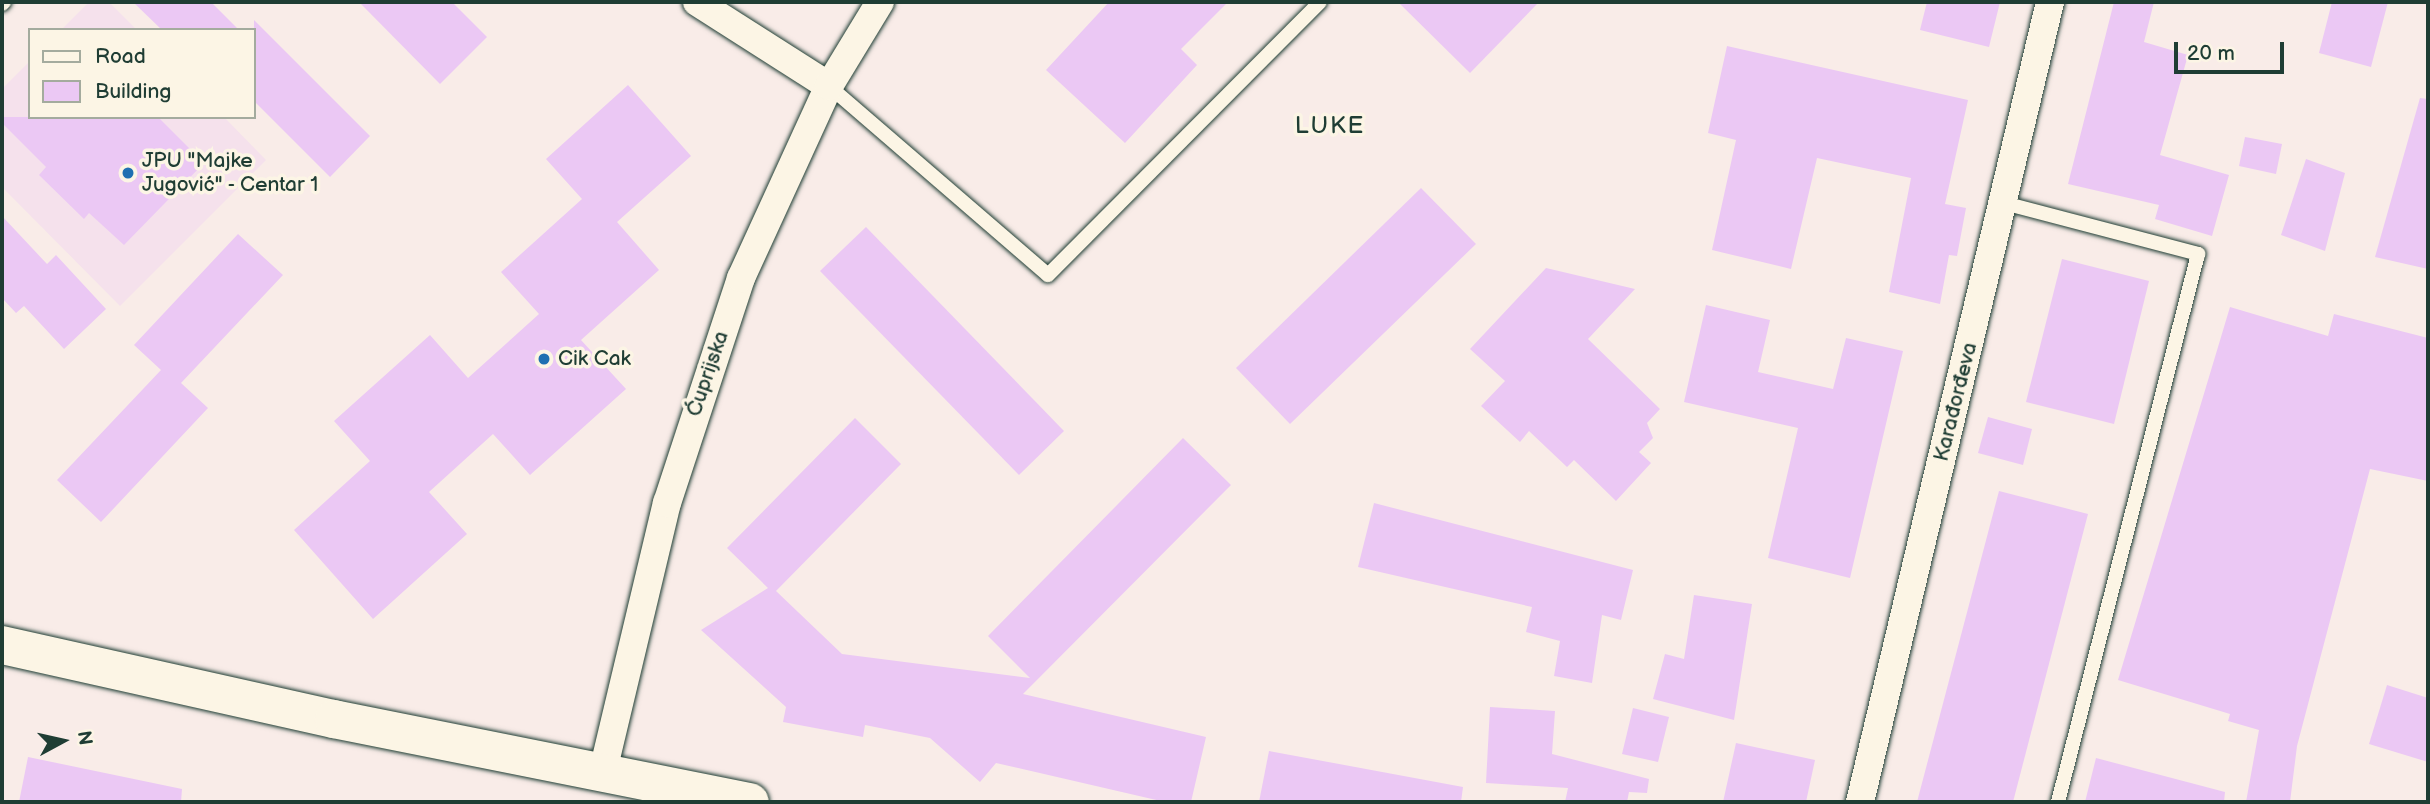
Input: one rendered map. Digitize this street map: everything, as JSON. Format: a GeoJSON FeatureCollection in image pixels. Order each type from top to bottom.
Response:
{"type":"FeatureCollection","features":[{"type":"Feature","properties":{"kind":"street"},"geometry":{"type":"LineString","coordinates":[[697,2],[829,86]]}},
{"type":"Feature","properties":{"kind":"street","name":"Ćuprijska"},"geometry":{"type":"LineString","coordinates":[[603,771],[667,503],[741,278],[829,86],[880,2]]}},
{"type":"Feature","properties":{"kind":"street","name":"Karađorđeva"},"geometry":{"type":"LineString","coordinates":[[1860,802],[2050,2]]}},
{"type":"Feature","properties":{"kind":"street"},"geometry":{"type":"LineString","coordinates":[[2,645],[334,719],[750,802]]}},
{"type":"Feature","properties":{"kind":"lane"},"geometry":{"type":"LineString","coordinates":[[829,86],[1048,275],[1320,2]]}},
{"type":"Feature","properties":{"kind":"lane"},"geometry":{"type":"LineString","coordinates":[[2004,203],[2198,254],[2058,802]]}},
{"type":"Feature","properties":{"kind":"shaded area"},"geometry":{"type":"Polygon","coordinates":[[[89,2],[109,2],[135,28],[63,28],[89,2]]]}},
{"type":"Feature","properties":{"kind":"shaded area","name":"JPU \"Majke Jugović\" - Centar 1"},"geometry":{"type":"Polygon","coordinates":[[[28,63],[28,119],[226,119],[266,160],[120,306],[2,187],[2,89],[28,63]]]}},
{"type":"Feature","properties":{"kind":"building"},"geometry":{"type":"Polygon","coordinates":[[[133,2],[211,2],[237,28],[160,28],[133,2]]]}},
{"type":"Feature","properties":{"kind":"building"},"geometry":{"type":"Polygon","coordinates":[[[359,2],[452,2],[487,37],[440,84],[359,2]]]}},
{"type":"Feature","properties":{"kind":"building"},"geometry":{"type":"Polygon","coordinates":[[[1109,2],[1228,2],[1181,49],[1197,65],[1125,143],[1046,70],[1109,2]]]}},
{"type":"Feature","properties":{"kind":"building"},"geometry":{"type":"Polygon","coordinates":[[[1398,2],[1539,2],[1470,73],[1398,2]]]}},
{"type":"Feature","properties":{"kind":"building"},"geometry":{"type":"Polygon","coordinates":[[[1927,2],[2000,2],[1989,47],[1920,30],[1927,2]]]}},
{"type":"Feature","properties":{"kind":"building"},"geometry":{"type":"Polygon","coordinates":[[[2114,2],[2154,2],[2144,42],[2188,55],[2160,155],[2229,175],[2212,236],[2155,219],[2159,205],[2068,184],[2114,2]]]}},
{"type":"Feature","properties":{"kind":"building"},"geometry":{"type":"Polygon","coordinates":[[[2332,2],[2388,2],[2371,67],[2319,53],[2332,2]]]}},
{"type":"Feature","properties":{"kind":"building"},"geometry":{"type":"Polygon","coordinates":[[[254,20],[370,136],[330,177],[256,103],[254,20]]]}},
{"type":"Feature","properties":{"kind":"building"},"geometry":{"type":"Polygon","coordinates":[[[1727,46],[1968,100],[1945,204],[1966,208],[1957,256],[1949,255],[1940,304],[1889,292],[1911,178],[1817,158],[1791,269],[1712,250],[1736,140],[1708,133],[1727,46]]]}},
{"type":"Feature","properties":{"kind":"building","name":"Cik Cak"},"geometry":{"type":"Polygon","coordinates":[[[628,85],[691,156],[617,222],[659,270],[581,340],[626,389],[530,475],[493,434],[429,492],[467,534],[373,619],[294,530],[370,461],[334,421],[430,335],[468,378],[539,314],[501,272],[582,199],[546,159],[628,85]]]}},
{"type":"Feature","properties":{"kind":"building"},"geometry":{"type":"Polygon","coordinates":[[[2420,98],[2428,99],[2428,269],[2375,257],[2420,98]]]}},
{"type":"Feature","properties":{"kind":"building"},"geometry":{"type":"Polygon","coordinates":[[[2,117],[160,119],[204,163],[124,245],[89,213],[84,219],[39,175],[46,167],[2,123],[2,117]]]}},
{"type":"Feature","properties":{"kind":"building"},"geometry":{"type":"Polygon","coordinates":[[[2245,137],[2282,144],[2276,174],[2239,166],[2245,137]]]}},
{"type":"Feature","properties":{"kind":"building"},"geometry":{"type":"Polygon","coordinates":[[[2306,159],[2345,173],[2325,251],[2281,235],[2306,159]]]}},
{"type":"Feature","properties":{"kind":"building"},"geometry":{"type":"Polygon","coordinates":[[[1421,188],[1476,244],[1290,424],[1236,368],[1421,188]]]}},
{"type":"Feature","properties":{"kind":"building"},"geometry":{"type":"Polygon","coordinates":[[[2,216],[47,264],[56,255],[106,309],[64,349],[24,306],[16,313],[2,298],[2,216]]]}},
{"type":"Feature","properties":{"kind":"building"},"geometry":{"type":"Polygon","coordinates":[[[866,227],[1064,431],[1019,475],[820,271],[866,227]]]}},
{"type":"Feature","properties":{"kind":"building"},"geometry":{"type":"Polygon","coordinates":[[[238,234],[283,275],[181,383],[208,408],[101,522],[57,480],[161,370],[134,345],[238,234]]]}},
{"type":"Feature","properties":{"kind":"building"},"geometry":{"type":"Polygon","coordinates":[[[2062,259],[2149,281],[2114,424],[2026,402],[2062,259]]]}},
{"type":"Feature","properties":{"kind":"building"},"geometry":{"type":"Polygon","coordinates":[[[1546,268],[1635,289],[1588,339],[1660,409],[1647,423],[1653,438],[1639,452],[1651,463],[1616,501],[1574,460],[1567,467],[1529,431],[1520,442],[1481,406],[1505,381],[1470,349],[1546,268]]]}},
{"type":"Feature","properties":{"kind":"building"},"geometry":{"type":"Polygon","coordinates":[[[1706,305],[1770,320],[1758,372],[1833,389],[1846,338],[1903,351],[1850,578],[1768,558],[1798,428],[1684,402],[1706,305]]]}},
{"type":"Feature","properties":{"kind":"building"},"geometry":{"type":"Polygon","coordinates":[[[2230,307],[2328,336],[2334,314],[2428,338],[2428,481],[2370,469],[2297,746],[2290,802],[2246,802],[2259,730],[2228,721],[2230,714],[2118,680],[2230,307]]]}},
{"type":"Feature","properties":{"kind":"building"},"geometry":{"type":"Polygon","coordinates":[[[1988,417],[2032,429],[2023,465],[1978,453],[1988,417]]]}},
{"type":"Feature","properties":{"kind":"building"},"geometry":{"type":"Polygon","coordinates":[[[855,418],[901,464],[776,591],[842,654],[1030,678],[988,636],[1183,438],[1231,485],[1023,694],[1206,737],[1191,802],[1165,802],[996,763],[980,782],[930,738],[865,725],[863,737],[783,722],[786,707],[701,630],[768,588],[727,548],[855,418]]]}},
{"type":"Feature","properties":{"kind":"building"},"geometry":{"type":"Polygon","coordinates":[[[1999,491],[2088,514],[2013,802],[1917,802],[1999,491]]]}},
{"type":"Feature","properties":{"kind":"building"},"geometry":{"type":"Polygon","coordinates":[[[1374,503],[1633,570],[1621,620],[1602,615],[1592,683],[1554,676],[1560,641],[1526,632],[1532,607],[1358,567],[1374,503]]]}},
{"type":"Feature","properties":{"kind":"building"},"geometry":{"type":"Polygon","coordinates":[[[1694,595],[1752,604],[1734,720],[1653,699],[1665,654],[1684,659],[1694,595]]]}},
{"type":"Feature","properties":{"kind":"building"},"geometry":{"type":"Polygon","coordinates":[[[2387,685],[2428,698],[2428,762],[2369,744],[2387,685]]]}},
{"type":"Feature","properties":{"kind":"building"},"geometry":{"type":"Polygon","coordinates":[[[1490,707],[1555,711],[1552,754],[1649,779],[1647,793],[1629,792],[1627,802],[1565,802],[1568,788],[1486,783],[1490,707]]]}},
{"type":"Feature","properties":{"kind":"building"},"geometry":{"type":"Polygon","coordinates":[[[1633,708],[1669,717],[1658,762],[1622,754],[1633,708]]]}},
{"type":"Feature","properties":{"kind":"building"},"geometry":{"type":"Polygon","coordinates":[[[1736,743],[1815,760],[1806,802],[1723,802],[1736,743]]]}},
{"type":"Feature","properties":{"kind":"building"},"geometry":{"type":"Polygon","coordinates":[[[1269,751],[1463,787],[1461,802],[1259,802],[1269,751]]]}},
{"type":"Feature","properties":{"kind":"building"},"geometry":{"type":"Polygon","coordinates":[[[28,757],[182,789],[181,802],[19,802],[28,757]]]}},
{"type":"Feature","properties":{"kind":"building"},"geometry":{"type":"Polygon","coordinates":[[[2096,758],[2225,792],[2224,802],[2085,802],[2096,758]]]}},
{"type":"Feature","properties":{"kind":"place","name":"JPU \"Majke Jugović\" - Centar 1"},"geometry":{"type":"Point","coordinates":[128,173]}},
{"type":"Feature","properties":{"kind":"place","name":"Cik Cak"},"geometry":{"type":"Point","coordinates":[544,359]}},
{"type":"Feature","properties":{"kind":"district","name":"LUKE"},"geometry":{"type":"Point","coordinates":[1330,126]}}]}
